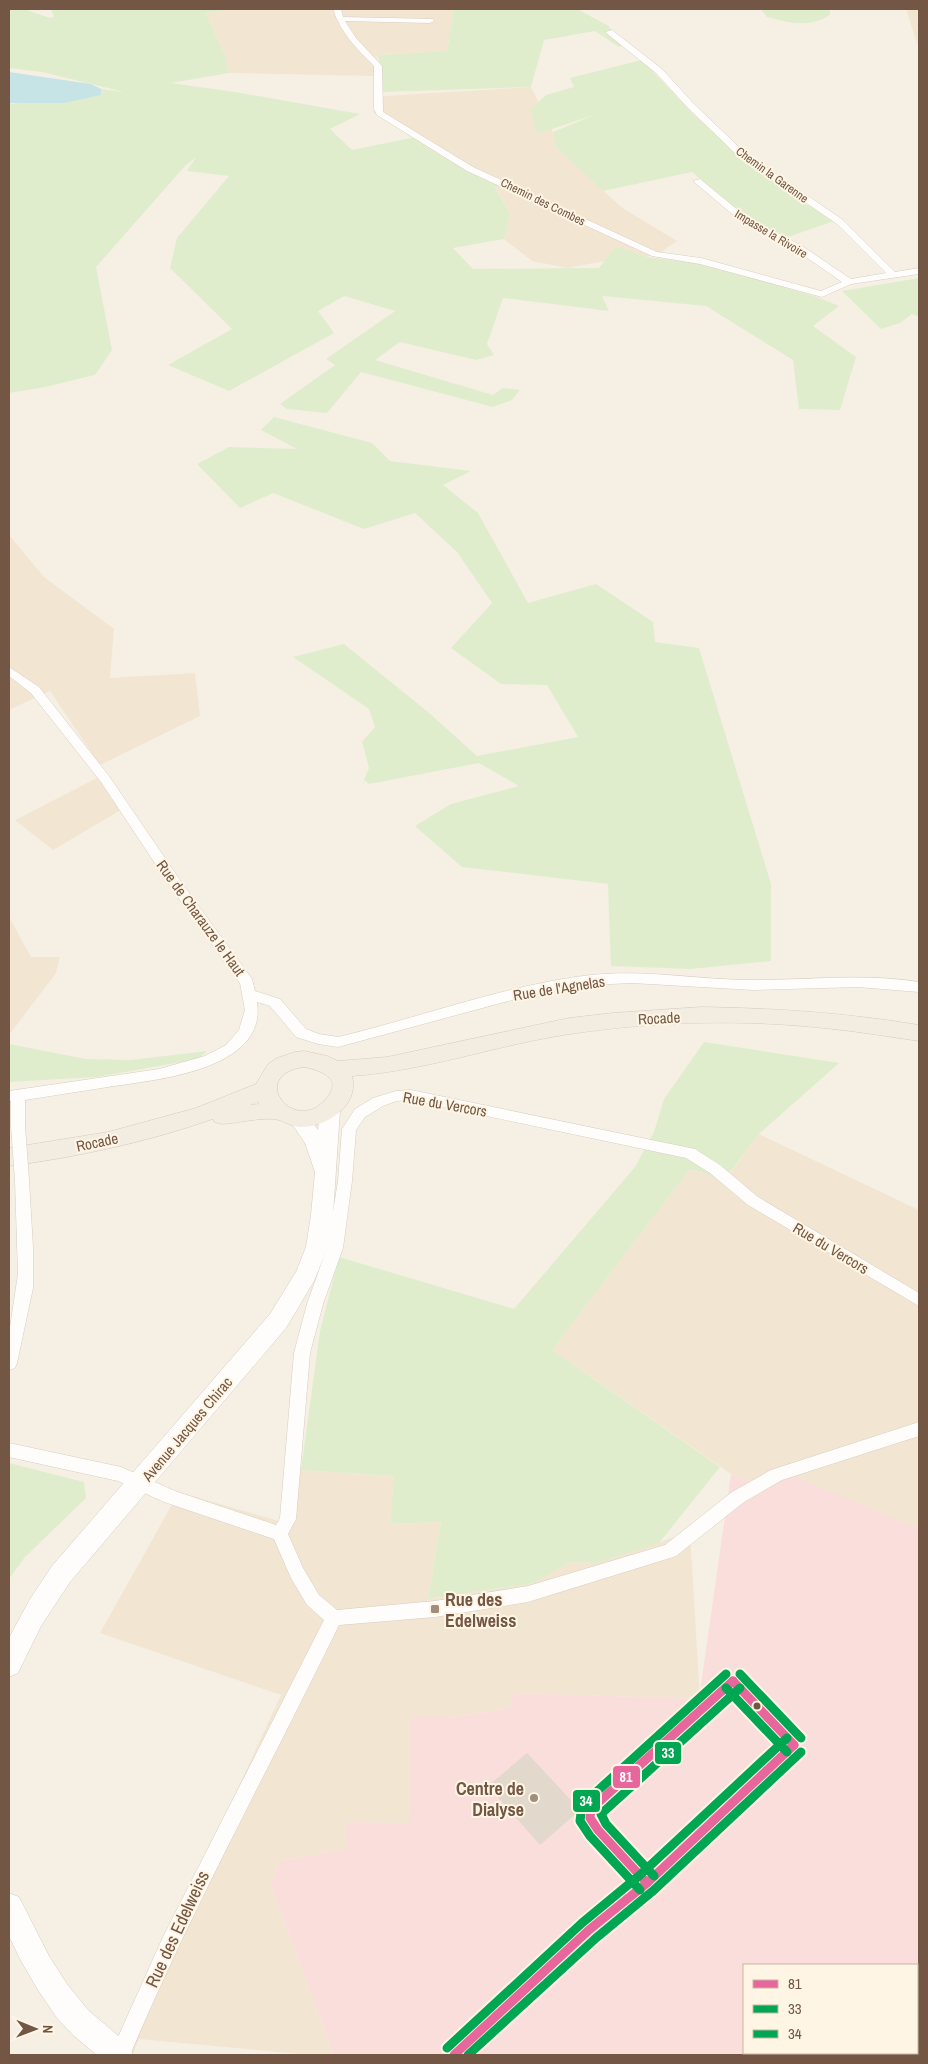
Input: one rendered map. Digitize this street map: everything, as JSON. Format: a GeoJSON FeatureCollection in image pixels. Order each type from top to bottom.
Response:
{"type":"FeatureCollection","features":[{"type":"Feature","properties":{"kind":"main road","name":"Rocade"},"geometry":{"type":"LineString","coordinates":[[336,1069],[402,1063],[505,1037],[620,1020],[761,1016],[856,1023],[919,1033]]}},
{"type":"Feature","properties":{"kind":"main road"},"geometry":{"type":"LineString","coordinates":[[316,1059],[336,1069],[343,1078],[344,1090],[337,1104],[321,1115],[298,1118],[276,1110],[270,1104],[265,1089],[267,1080],[273,1072],[292,1061],[316,1059]]}},
{"type":"Feature","properties":{"kind":"main road","name":"Rocade"},"geometry":{"type":"LineString","coordinates":[[344,1090],[402,1063]]}},
{"type":"Feature","properties":{"kind":"main road","name":"Rocade"},"geometry":{"type":"LineString","coordinates":[[185,1122],[265,1089]]}},
{"type":"Feature","properties":{"kind":"main road","name":"Rocade"},"geometry":{"type":"LineString","coordinates":[[9,1157],[86,1145],[185,1122],[276,1110]]}},
{"type":"Feature","properties":{"kind":"street","name":"Chemin des Combes"},"geometry":{"type":"LineString","coordinates":[[336,9],[339,19],[352,38],[378,66],[378,109],[380,113],[470,169],[655,254],[701,261],[822,294],[848,282]]}},
{"type":"Feature","properties":{"kind":"street"},"geometry":{"type":"LineString","coordinates":[[339,19],[430,21]]}},
{"type":"Feature","properties":{"kind":"street","name":"Chemin la Garenne"},"geometry":{"type":"LineString","coordinates":[[609,32],[658,71],[741,154],[840,222],[892,275]]}},
{"type":"Feature","properties":{"kind":"street","name":"Impasse la Rivoire"},"geometry":{"type":"LineString","coordinates":[[697,181],[741,217],[799,248],[848,282]]}},
{"type":"Feature","properties":{"kind":"street"},"geometry":{"type":"LineString","coordinates":[[848,282],[919,271]]}},
{"type":"Feature","properties":{"kind":"street","name":"Rue de Charauze le Haut"},"geometry":{"type":"LineString","coordinates":[[9,671],[35,690],[105,779],[179,890],[247,982],[251,995],[251,1016],[246,1031],[232,1047],[216,1059],[181,1071],[12,1096]]}},
{"type":"Feature","properties":{"kind":"street","name":"Rue de l'Agnelas"},"geometry":{"type":"LineString","coordinates":[[251,995],[275,1002],[301,1033],[318,1039],[338,1042],[480,1002],[528,991],[592,980],[668,979],[752,985],[866,983],[905,984],[919,987]]}},
{"type":"Feature","properties":{"kind":"street","name":"Rue du Vercors"},"geometry":{"type":"LineString","coordinates":[[280,1534],[288,1519],[302,1353],[315,1304],[335,1248],[345,1181],[349,1130],[360,1113],[378,1102],[396,1096],[411,1095],[690,1153],[715,1169],[753,1201],[919,1300]]}},
{"type":"Feature","properties":{"kind":"street"},"geometry":{"type":"LineString","coordinates":[[9,1363],[21,1312],[26,1247],[18,1100],[12,1096]]}},
{"type":"Feature","properties":{"kind":"street","name":"Avenue Jacques Chirac"},"geometry":{"type":"LineString","coordinates":[[9,1665],[42,1600],[61,1574],[142,1482],[278,1321],[306,1275],[317,1247],[326,1174],[330,1110]]}},
{"type":"Feature","properties":{"kind":"street","name":"Avenue Jacques Chirac"},"geometry":{"type":"LineString","coordinates":[[298,1118],[315,1141],[326,1174]]}},
{"type":"Feature","properties":{"kind":"street"},"geometry":{"type":"LineString","coordinates":[[9,1450],[121,1474],[142,1482],[170,1497],[280,1534],[297,1573],[313,1600],[334,1618],[435,1609],[528,1594],[670,1551],[738,1497],[777,1475],[919,1429]]}},
{"type":"Feature","properties":{"kind":"street","name":"Rue des Edelweiss"},"geometry":{"type":"LineString","coordinates":[[120,2055],[137,2012],[203,1873],[334,1618]]}},
{"type":"Feature","properties":{"kind":"street"},"geometry":{"type":"LineString","coordinates":[[454,2055],[589,1930],[647,1883]]}},
{"type":"Feature","properties":{"kind":"street"},"geometry":{"type":"LineString","coordinates":[[9,1907],[33,1955],[66,2006],[78,2020],[120,2055]]}},
{"type":"Feature","properties":{"kind":"shaded area"},"geometry":{"type":"Polygon","coordinates":[[[224,9],[454,9],[447,51],[378,55],[373,76],[229,73],[223,53],[206,13],[223,11],[224,9]]]}},
{"type":"Feature","properties":{"kind":"shaded area"},"geometry":{"type":"Polygon","coordinates":[[[906,9],[919,9],[919,50],[915,37],[906,9]]]}},
{"type":"Feature","properties":{"kind":"shaded area"},"geometry":{"type":"Polygon","coordinates":[[[531,87],[553,132],[556,147],[621,207],[677,241],[661,252],[647,257],[616,246],[605,261],[567,268],[532,261],[504,239],[510,213],[495,186],[498,184],[433,152],[416,137],[373,112],[383,96],[531,87]]]}},
{"type":"Feature","properties":{"kind":"shaded area"},"geometry":{"type":"Polygon","coordinates":[[[9,535],[44,577],[114,629],[110,678],[195,673],[200,716],[100,765],[50,691],[9,710],[9,535]]]}},
{"type":"Feature","properties":{"kind":"shaded area"},"geometry":{"type":"Polygon","coordinates":[[[97,778],[121,810],[53,850],[15,820],[97,778]]]}},
{"type":"Feature","properties":{"kind":"shaded area"},"geometry":{"type":"Polygon","coordinates":[[[9,917],[31,957],[60,957],[56,973],[9,1035],[9,917]]]}},
{"type":"Feature","properties":{"kind":"shaded area"},"geometry":{"type":"Polygon","coordinates":[[[759,1134],[919,1210],[919,1529],[770,1467],[759,1484],[731,1474],[552,1350],[690,1169],[725,1180],[759,1134]]]}},
{"type":"Feature","properties":{"kind":"shaded area"},"geometry":{"type":"Polygon","coordinates":[[[770,1466],[919,1529],[919,2055],[334,2055],[271,1885],[280,1861],[347,1849],[346,1822],[409,1823],[410,1718],[450,1718],[510,1708],[513,1693],[699,1699],[731,1474],[759,1484],[770,1466]]]}},
{"type":"Feature","properties":{"kind":"shaded area"},"geometry":{"type":"Polygon","coordinates":[[[301,1470],[394,1476],[390,1524],[441,1522],[428,1599],[533,1583],[572,1561],[596,1563],[690,1532],[700,1699],[513,1693],[510,1708],[450,1718],[410,1718],[409,1823],[347,1822],[347,1849],[280,1861],[271,1885],[334,2055],[309,2055],[139,2039],[133,2055],[114,2055],[281,1695],[100,1633],[179,1492],[282,1522],[301,1470]]]}},
{"type":"Feature","properties":{"kind":"green space"},"geometry":{"type":"Polygon","coordinates":[[[9,9],[24,9],[50,18],[54,17],[51,9],[224,9],[223,11],[206,13],[227,57],[225,59],[229,73],[171,83],[360,114],[330,129],[352,150],[416,137],[433,152],[499,184],[495,187],[510,213],[504,239],[453,248],[473,269],[599,268],[616,246],[647,257],[711,265],[817,297],[839,306],[813,326],[856,357],[840,410],[799,409],[793,360],[706,306],[602,296],[609,311],[503,298],[487,344],[494,355],[476,360],[400,342],[375,360],[493,395],[503,388],[520,390],[512,400],[493,407],[361,372],[327,413],[287,409],[280,404],[335,365],[326,359],[395,311],[344,296],[318,311],[334,333],[229,391],[168,365],[232,329],[170,268],[177,238],[229,176],[187,171],[196,157],[185,166],[96,267],[112,350],[95,375],[45,387],[9,393],[9,104],[101,95],[101,89],[124,92],[42,72],[9,68],[9,9]]]}},
{"type":"Feature","properties":{"kind":"green space"},"geometry":{"type":"Polygon","coordinates":[[[454,9],[577,9],[607,25],[627,44],[619,47],[595,31],[544,40],[531,87],[383,92],[378,55],[447,51],[454,9]]]}},
{"type":"Feature","properties":{"kind":"green space"},"geometry":{"type":"Polygon","coordinates":[[[761,9],[830,9],[830,15],[815,22],[799,23],[767,17],[761,9]]]}},
{"type":"Feature","properties":{"kind":"green space"},"geometry":{"type":"Polygon","coordinates":[[[642,60],[695,116],[783,190],[834,221],[788,237],[756,222],[729,203],[692,172],[603,191],[556,147],[553,132],[594,115],[537,134],[531,109],[546,95],[574,87],[570,78],[642,60]]]}},
{"type":"Feature","properties":{"kind":"green space"},"geometry":{"type":"Polygon","coordinates":[[[919,278],[919,317],[912,314],[900,323],[881,329],[842,291],[919,278]]]}},
{"type":"Feature","properties":{"kind":"green space"},"geometry":{"type":"Polygon","coordinates":[[[274,417],[372,443],[390,461],[471,471],[443,485],[478,513],[528,603],[596,584],[653,622],[655,642],[699,648],[771,884],[771,961],[690,969],[611,966],[608,884],[462,867],[415,826],[451,804],[519,786],[479,763],[369,784],[364,780],[369,768],[362,742],[375,727],[369,709],[293,657],[344,644],[428,712],[477,756],[578,737],[547,685],[501,684],[451,648],[492,603],[457,552],[415,513],[364,529],[273,493],[240,508],[197,464],[229,447],[297,449],[261,430],[274,417]]]}},
{"type":"Feature","properties":{"kind":"green space"},"geometry":{"type":"Polygon","coordinates":[[[704,1042],[839,1063],[759,1134],[724,1180],[690,1169],[552,1350],[720,1467],[659,1543],[596,1563],[572,1561],[534,1583],[428,1599],[441,1522],[390,1524],[394,1476],[301,1470],[320,1331],[339,1257],[514,1309],[635,1167],[654,1132],[664,1099],[704,1042]]]}},
{"type":"Feature","properties":{"kind":"green space"},"geometry":{"type":"Polygon","coordinates":[[[9,1044],[86,1059],[130,1060],[207,1051],[199,1059],[97,1077],[9,1082],[9,1044]]]}},
{"type":"Feature","properties":{"kind":"green space"},"geometry":{"type":"Polygon","coordinates":[[[9,1463],[84,1482],[86,1498],[25,1557],[9,1579],[9,1463]]]}},
{"type":"Feature","properties":{"kind":"water"},"geometry":{"type":"Polygon","coordinates":[[[9,72],[91,84],[101,89],[101,95],[64,103],[9,103],[9,72]]]}},
{"type":"Feature","properties":{"kind":"building","name":"Centre de Dialyse"},"geometry":{"type":"Polygon","coordinates":[[[527,1753],[580,1810],[540,1845],[488,1786],[527,1753]]]}},
{"type":"Feature","properties":{"kind":"transit line","name":"34"},"geometry":{"type":"LineString","coordinates":[[640,1890],[590,1836],[580,1821],[582,1805],[726,1674]]}},
{"type":"Feature","properties":{"kind":"transit line","name":"34"},"geometry":{"type":"LineString","coordinates":[[740,1674],[801,1738]]}},
{"type":"Feature","properties":{"kind":"transit line","name":"81"},"geometry":{"type":"LineString","coordinates":[[733,1681],[794,1745]]}},
{"type":"Feature","properties":{"kind":"transit line","name":"81"},"geometry":{"type":"LineString","coordinates":[[647,1883],[598,1830],[590,1818],[591,1809],[733,1681]]}},
{"type":"Feature","properties":{"kind":"transit line","name":"33"},"geometry":{"type":"LineString","coordinates":[[726,1688],[787,1752]]}},
{"type":"Feature","properties":{"kind":"transit line","name":"33"},"geometry":{"type":"LineString","coordinates":[[654,1876],[606,1824],[601,1814],[740,1688]]}},
{"type":"Feature","properties":{"kind":"transit line","name":"34"},"geometry":{"type":"LineString","coordinates":[[447,2048],[582,1923],[640,1875],[787,1738]]}},
{"type":"Feature","properties":{"kind":"transit line","name":"81"},"geometry":{"type":"LineString","coordinates":[[454,2055],[589,1930],[647,1883],[794,1745]]}},
{"type":"Feature","properties":{"kind":"transit line","name":"33"},"geometry":{"type":"LineString","coordinates":[[468,2055],[596,1938],[654,1890],[801,1752]]}},
{"type":"Feature","properties":{"kind":"place","name":"Rue des Edelweiss"},"geometry":{"type":"Point","coordinates":[435,1609]}},
{"type":"Feature","properties":{"kind":"place","name":"Centre de Dialyse"},"geometry":{"type":"Point","coordinates":[534,1798]}}]}
